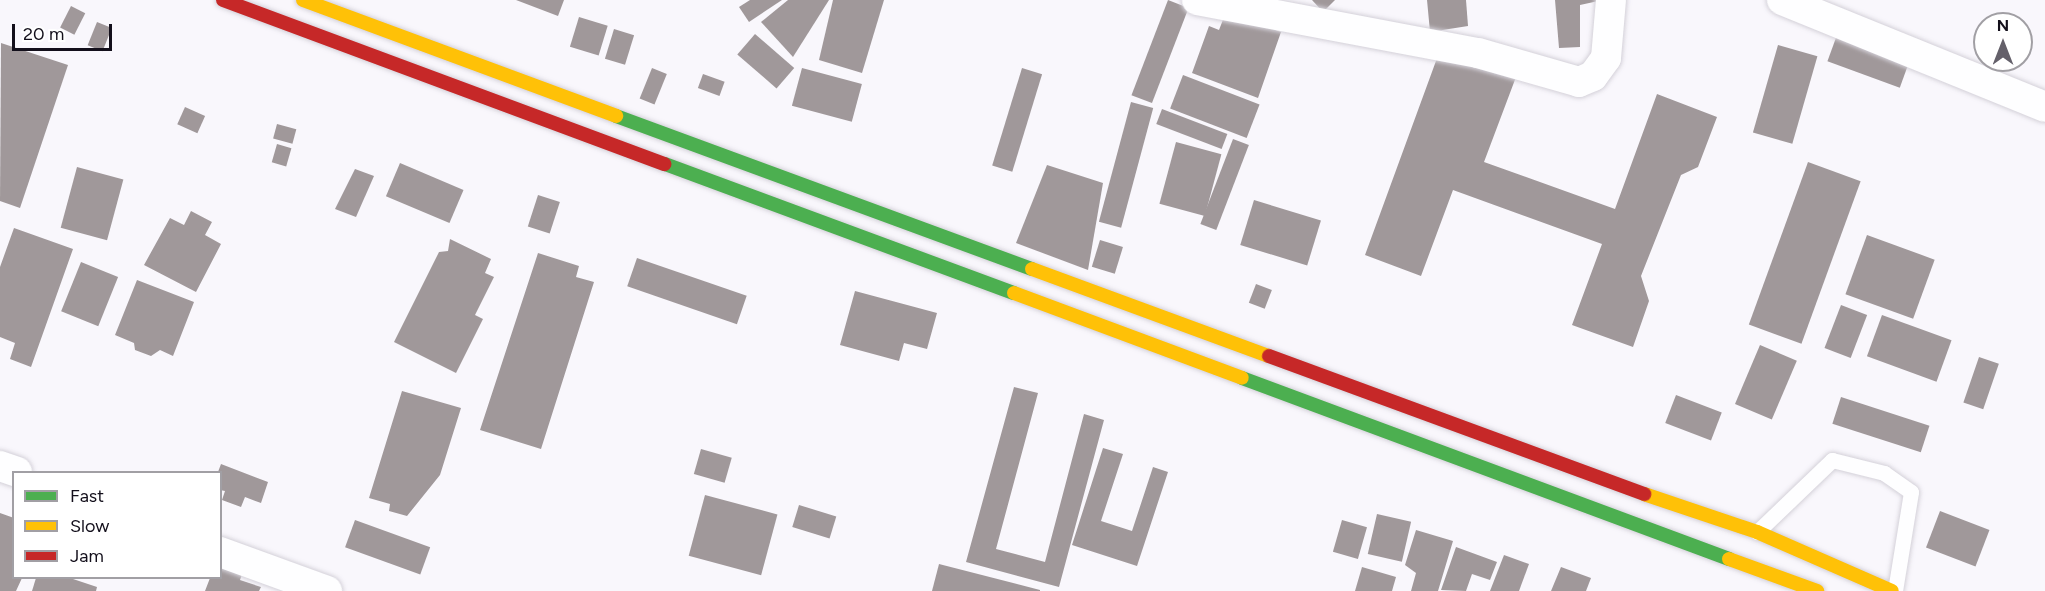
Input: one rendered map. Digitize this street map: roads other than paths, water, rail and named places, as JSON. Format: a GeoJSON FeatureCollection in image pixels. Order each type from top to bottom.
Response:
{"type":"FeatureCollection","features":[{"type":"Feature","properties":{"kind":"main road"},"geometry":{"type":"LineString","coordinates":[[223,0],[1817,591]]}},
{"type":"Feature","properties":{"kind":"main road"},"geometry":{"type":"LineString","coordinates":[[303,0],[1603,480],[1757,532],[1894,591]]}},
{"type":"Feature","properties":{"kind":"main road"},"geometry":{"type":"LineString","coordinates":[[881,243],[891,218]]}},
{"type":"Feature","properties":{"kind":"street"},"geometry":{"type":"LineString","coordinates":[[1197,0],[1478,53],[1579,82],[1593,76],[1606,58],[1611,0]]}},
{"type":"Feature","properties":{"kind":"street"},"geometry":{"type":"LineString","coordinates":[[1782,0],[2045,107]]}},
{"type":"Feature","properties":{"kind":"street"},"geometry":{"type":"LineString","coordinates":[[0,466],[14,471]]}},
{"type":"Feature","properties":{"kind":"street"},"geometry":{"type":"LineString","coordinates":[[222,553],[327,591]]}},
{"type":"Feature","properties":{"kind":"lane"},"geometry":{"type":"LineString","coordinates":[[1757,532],[1832,460],[1884,473],[1911,492],[1894,591]]}}]}
